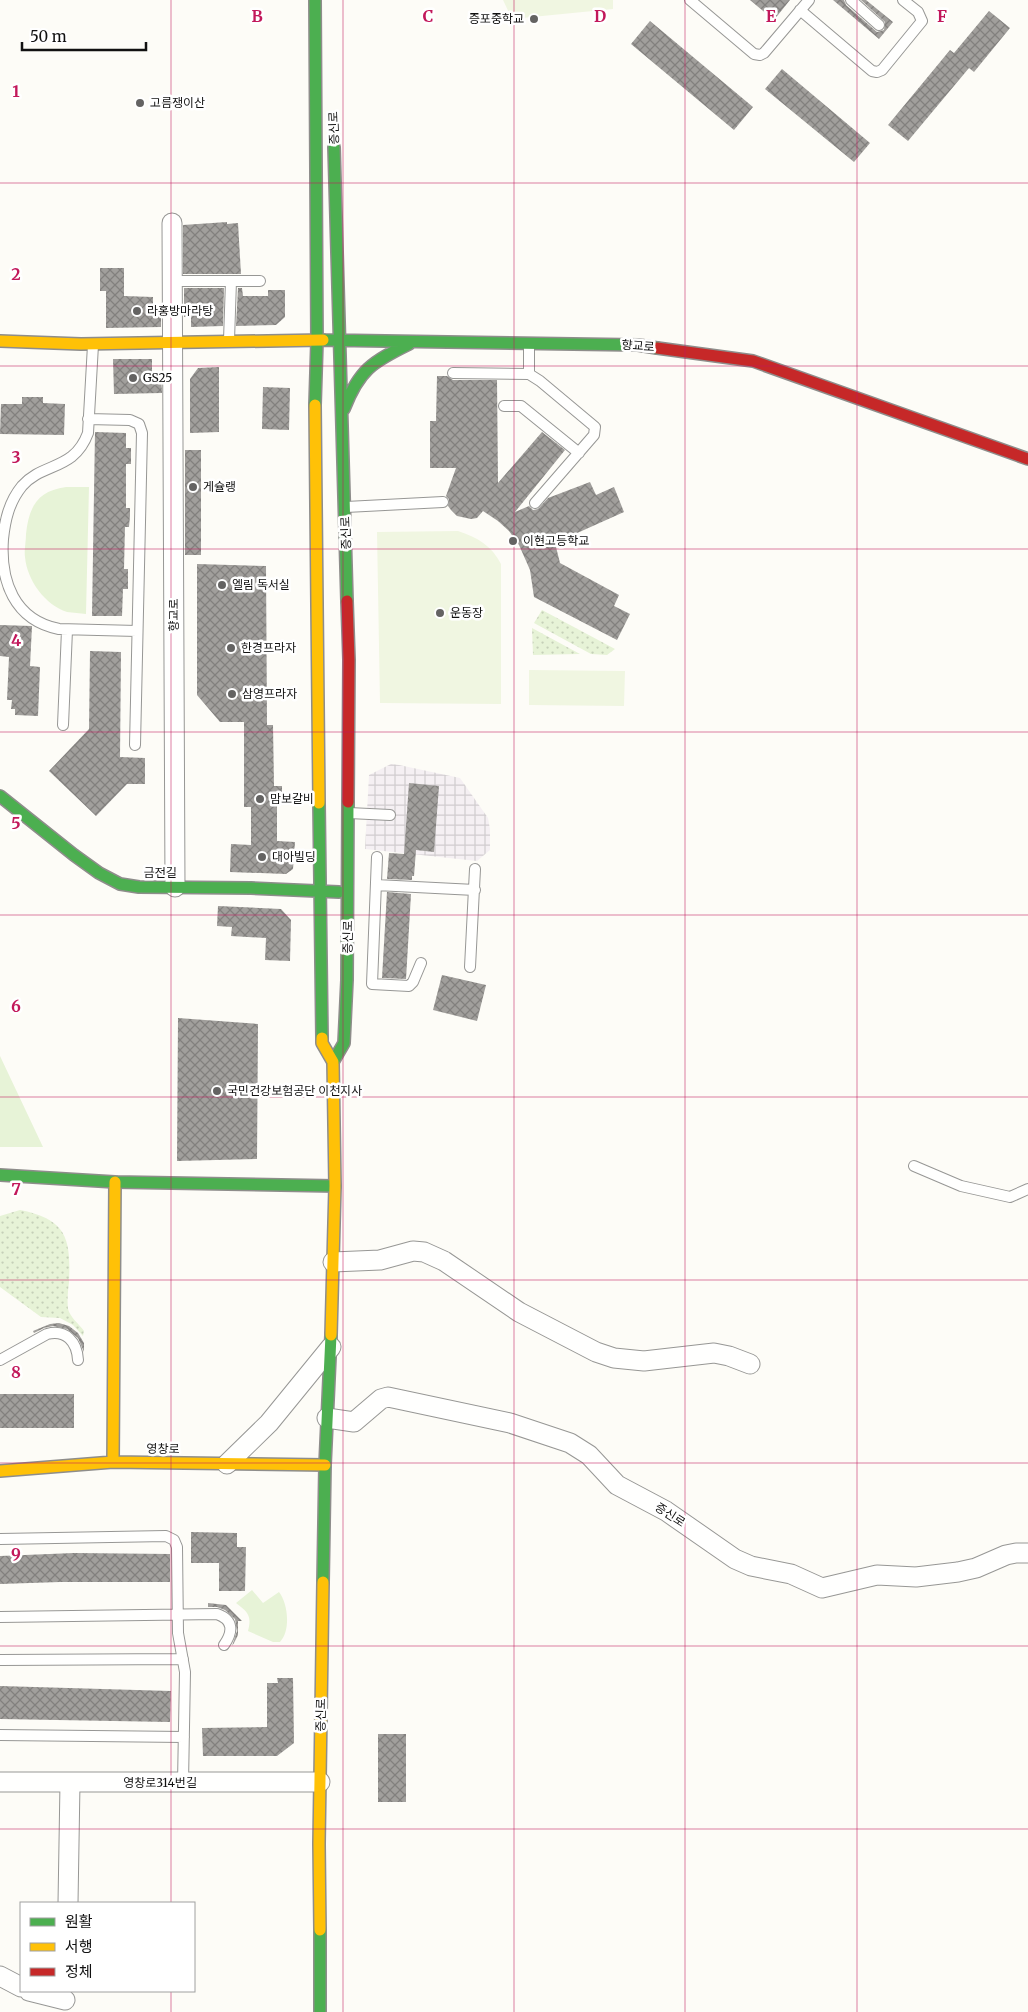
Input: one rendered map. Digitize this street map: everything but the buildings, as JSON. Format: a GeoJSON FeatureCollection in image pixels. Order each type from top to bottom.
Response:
{"type":"FeatureCollection","features":[{"type":"Feature","properties":{"kind":"main road","name":"증신로"},"geometry":{"type":"LineString","coordinates":[[315,0],[317,292],[315,422],[322,1042],[333,1062],[335,1186],[331,1348],[325,1465],[320,1782],[320,2012]]}},
{"type":"Feature","properties":{"kind":"main road","name":"증신로"},"geometry":{"type":"LineString","coordinates":[[333,1062],[344,1043],[360,982],[362,918],[348,893],[349,660],[334,138]]}},
{"type":"Feature","properties":{"kind":"main road"},"geometry":{"type":"LineString","coordinates":[[338,271],[351,308]]}},
{"type":"Feature","properties":{"kind":"main road"},"geometry":{"type":"LineString","coordinates":[[306,308],[317,292]]}},
{"type":"Feature","properties":{"kind":"main road"},"geometry":{"type":"LineString","coordinates":[[370,328],[412,342]]}},
{"type":"Feature","properties":{"kind":"main road"},"geometry":{"type":"LineString","coordinates":[[274,341],[284,331]]}},
{"type":"Feature","properties":{"kind":"main road","name":"향교로"},"geometry":{"type":"LineString","coordinates":[[0,341],[94,344],[340,340],[638,345],[753,361],[1028,459]]}},
{"type":"Feature","properties":{"kind":"main road"},"geometry":{"type":"LineString","coordinates":[[342,412],[351,389],[367,367],[378,359],[412,342]]}},
{"type":"Feature","properties":{"kind":"main road","name":"금전길"},"geometry":{"type":"LineString","coordinates":[[0,796],[99,873],[120,884],[139,887],[348,893]]}},
{"type":"Feature","properties":{"kind":"main road"},"geometry":{"type":"LineString","coordinates":[[0,1175],[115,1182],[335,1186]]}},
{"type":"Feature","properties":{"kind":"main road"},"geometry":{"type":"LineString","coordinates":[[113,1462],[115,1182]]}},
{"type":"Feature","properties":{"kind":"main road","name":"영창로"},"geometry":{"type":"LineString","coordinates":[[0,1471],[113,1462],[325,1465]]}},
{"type":"Feature","properties":{"kind":"street","name":"향교로"},"geometry":{"type":"LineString","coordinates":[[172,223],[175,887]]}},
{"type":"Feature","properties":{"kind":"street"},"geometry":{"type":"LineString","coordinates":[[333,1262],[380,1260],[413,1251],[424,1252],[444,1261],[519,1312],[596,1352],[614,1358],[644,1362],[714,1353],[729,1356],[750,1364]]}},
{"type":"Feature","properties":{"kind":"street"},"geometry":{"type":"LineString","coordinates":[[226,1464],[269,1424],[331,1348]]}},
{"type":"Feature","properties":{"kind":"street","name":"증신로"},"geometry":{"type":"LineString","coordinates":[[327,1418],[354,1422],[380,1399],[388,1397],[510,1424],[551,1437],[578,1447],[589,1455],[617,1485],[666,1511],[735,1559],[751,1566],[791,1574],[822,1588],[877,1574],[916,1577],[958,1572],[976,1568],[1006,1555],[1028,1552]]}},
{"type":"Feature","properties":{"kind":"street","name":"영창로314번길"},"geometry":{"type":"LineString","coordinates":[[0,1782],[320,1782]]}},
{"type":"Feature","properties":{"kind":"street"},"geometry":{"type":"LineString","coordinates":[[68,1902],[70,1783]]}},
{"type":"Feature","properties":{"kind":"street"},"geometry":{"type":"LineString","coordinates":[[0,1976],[20,1986]]}},
{"type":"Feature","properties":{"kind":"street"},"geometry":{"type":"LineString","coordinates":[[33,1992],[65,2001]]}},
{"type":"Feature","properties":{"kind":"lane"},"geometry":{"type":"LineString","coordinates":[[690,0],[757,55],[764,53],[809,0]]}},
{"type":"Feature","properties":{"kind":"lane"},"geometry":{"type":"LineString","coordinates":[[851,0],[880,25]]}},
{"type":"Feature","properties":{"kind":"lane"},"geometry":{"type":"LineString","coordinates":[[800,10],[872,71],[877,72],[882,70],[922,21],[918,12],[903,0]]}},
{"type":"Feature","properties":{"kind":"lane"},"geometry":{"type":"LineString","coordinates":[[173,281],[260,280]]}},
{"type":"Feature","properties":{"kind":"lane"},"geometry":{"type":"LineString","coordinates":[[229,342],[231,281]]}},
{"type":"Feature","properties":{"kind":"lane"},"geometry":{"type":"LineString","coordinates":[[94,344],[88,433],[79,451],[63,464],[36,475],[23,485],[8,509],[4,522],[2,564],[6,584],[16,603],[35,621],[47,627],[67,630],[137,631]]}},
{"type":"Feature","properties":{"kind":"lane"},"geometry":{"type":"LineString","coordinates":[[529,344],[529,374]]}},
{"type":"Feature","properties":{"kind":"lane"},"geometry":{"type":"LineString","coordinates":[[452,373],[529,374],[595,427],[594,435],[535,504]]}},
{"type":"Feature","properties":{"kind":"lane"},"geometry":{"type":"LineString","coordinates":[[504,406],[521,406],[579,453]]}},
{"type":"Feature","properties":{"kind":"lane"},"geometry":{"type":"LineString","coordinates":[[88,419],[130,420],[141,428],[135,745]]}},
{"type":"Feature","properties":{"kind":"lane"},"geometry":{"type":"LineString","coordinates":[[345,507],[443,502]]}},
{"type":"Feature","properties":{"kind":"lane"},"geometry":{"type":"LineString","coordinates":[[63,725],[67,630]]}},
{"type":"Feature","properties":{"kind":"lane"},"geometry":{"type":"LineString","coordinates":[[348,813],[390,815]]}},
{"type":"Feature","properties":{"kind":"lane"},"geometry":{"type":"LineString","coordinates":[[376,857],[376,885],[362,918],[360,982],[409,986],[413,982],[421,963]]}},
{"type":"Feature","properties":{"kind":"lane"},"geometry":{"type":"LineString","coordinates":[[470,966],[475,869]]}},
{"type":"Feature","properties":{"kind":"lane"},"geometry":{"type":"LineString","coordinates":[[376,885],[474,890]]}},
{"type":"Feature","properties":{"kind":"lane"},"geometry":{"type":"LineString","coordinates":[[914,1166],[961,1186],[1010,1197],[1028,1189]]}},
{"type":"Feature","properties":{"kind":"lane"},"geometry":{"type":"LineString","coordinates":[[0,1360],[53,1332],[62,1333],[74,1342],[78,1360]]}},
{"type":"Feature","properties":{"kind":"lane"},"geometry":{"type":"LineString","coordinates":[[0,1538],[170,1537],[176,1543],[178,1633],[185,1672],[183,1782]]}},
{"type":"Feature","properties":{"kind":"lane"},"geometry":{"type":"LineString","coordinates":[[0,1617],[177,1613],[217,1614],[226,1618],[230,1623],[230,1637],[224,1645]]}},
{"type":"Feature","properties":{"kind":"lane"},"geometry":{"type":"LineString","coordinates":[[0,1660],[183,1659]]}},
{"type":"Feature","properties":{"kind":"lane"},"geometry":{"type":"LineString","coordinates":[[0,1735],[184,1737]]}},
{"type":"Feature","properties":{"kind":"shaded area"},"geometry":{"type":"Polygon","coordinates":[[[391,764],[460,778],[488,818],[490,850],[477,861],[365,849],[369,775],[391,764]]]}},
{"type":"Feature","properties":{"kind":"green space","name":"증포중학교"},"geometry":{"type":"Polygon","coordinates":[[[503,0],[613,0],[613,9],[512,19],[503,0]]]}},
{"type":"Feature","properties":{"kind":"green space"},"geometry":{"type":"Polygon","coordinates":[[[66,487],[89,487],[86,614],[67,612],[51,604],[33,583],[26,566],[27,524],[32,508],[48,492],[66,487]]]}},
{"type":"Feature","properties":{"kind":"green space","name":"운동장"},"geometry":{"type":"Polygon","coordinates":[[[458,531],[483,543],[493,552],[501,564],[501,704],[380,703],[377,532],[458,531]]]}},
{"type":"Feature","properties":{"kind":"green space"},"geometry":{"type":"Polygon","coordinates":[[[542,610],[615,649],[607,655],[591,654],[534,623],[542,610]]]}},
{"type":"Feature","properties":{"kind":"green space"},"geometry":{"type":"Polygon","coordinates":[[[532,628],[580,654],[533,655],[532,628]]]}},
{"type":"Feature","properties":{"kind":"green space"},"geometry":{"type":"Polygon","coordinates":[[[529,670],[625,671],[624,706],[529,705],[529,670]]]}},
{"type":"Feature","properties":{"kind":"green space"},"geometry":{"type":"Polygon","coordinates":[[[0,1056],[43,1147],[0,1147],[0,1056]]]}},
{"type":"Feature","properties":{"kind":"green space"},"geometry":{"type":"Polygon","coordinates":[[[20,1210],[48,1219],[57,1225],[63,1233],[69,1254],[68,1309],[84,1331],[83,1336],[73,1325],[60,1318],[41,1317],[0,1287],[0,1216],[20,1210]]]}},
{"type":"Feature","properties":{"kind":"green space"},"geometry":{"type":"Polygon","coordinates":[[[252,1590],[263,1603],[279,1592],[282,1597],[286,1610],[287,1624],[286,1631],[280,1642],[273,1642],[248,1631],[250,1622],[248,1615],[236,1603],[252,1590]]]}},
{"type":"Feature","properties":{"kind":"traffic: fast"},"geometry":{"type":"LineString","coordinates":[[315,0],[317,341],[315,405]]}},
{"type":"Feature","properties":{"kind":"traffic: fast"},"geometry":{"type":"LineString","coordinates":[[334,147],[347,601]]}},
{"type":"Feature","properties":{"kind":"traffic: fast"},"geometry":{"type":"LineString","coordinates":[[323,340],[638,345],[657,348]]}},
{"type":"Feature","properties":{"kind":"traffic: fast"},"geometry":{"type":"LineString","coordinates":[[344,409],[361,376],[376,362],[409,344]]}},
{"type":"Feature","properties":{"kind":"traffic: fast"},"geometry":{"type":"LineString","coordinates":[[0,796],[74,855],[99,873],[120,884],[139,887],[251,888],[339,892]]}},
{"type":"Feature","properties":{"kind":"traffic: fast"},"geometry":{"type":"LineString","coordinates":[[333,1062],[344,1043],[347,980],[348,802]]}},
{"type":"Feature","properties":{"kind":"traffic: fast"},"geometry":{"type":"LineString","coordinates":[[319,803],[322,1038]]}},
{"type":"Feature","properties":{"kind":"traffic: fast"},"geometry":{"type":"LineString","coordinates":[[0,1175],[115,1182],[335,1186]]}},
{"type":"Feature","properties":{"kind":"traffic: fast"},"geometry":{"type":"LineString","coordinates":[[323,1582],[325,1465],[331,1335]]}},
{"type":"Feature","properties":{"kind":"traffic: fast"},"geometry":{"type":"LineString","coordinates":[[320,1930],[320,2012]]}},
{"type":"Feature","properties":{"kind":"traffic: slow"},"geometry":{"type":"LineString","coordinates":[[0,341],[81,344],[323,340]]}},
{"type":"Feature","properties":{"kind":"traffic: slow"},"geometry":{"type":"LineString","coordinates":[[315,405],[319,803]]}},
{"type":"Feature","properties":{"kind":"traffic: slow"},"geometry":{"type":"LineString","coordinates":[[322,1038],[322,1043],[333,1062],[335,1186],[331,1335]]}},
{"type":"Feature","properties":{"kind":"traffic: slow"},"geometry":{"type":"LineString","coordinates":[[113,1462],[115,1182]]}},
{"type":"Feature","properties":{"kind":"traffic: slow"},"geometry":{"type":"LineString","coordinates":[[0,1471],[113,1462],[325,1465]]}},
{"type":"Feature","properties":{"kind":"traffic: slow"},"geometry":{"type":"LineString","coordinates":[[320,1930],[319,1844],[323,1582]]}},
{"type":"Feature","properties":{"kind":"traffic: jam"},"geometry":{"type":"LineString","coordinates":[[657,348],[753,361],[1028,459]]}},
{"type":"Feature","properties":{"kind":"traffic: jam"},"geometry":{"type":"LineString","coordinates":[[347,601],[349,660],[348,802]]}},
{"type":"Feature","properties":{"kind":"place","name":"증포중학교"},"geometry":{"type":"Point","coordinates":[534,19]}},
{"type":"Feature","properties":{"kind":"place","name":"고름쟁이산"},"geometry":{"type":"Point","coordinates":[140,103]}},
{"type":"Feature","properties":{"kind":"place","name":"라홍방마라탕"},"geometry":{"type":"Point","coordinates":[137,311]}},
{"type":"Feature","properties":{"kind":"place","name":"GS25"},"geometry":{"type":"Point","coordinates":[133,378]}},
{"type":"Feature","properties":{"kind":"place","name":"게슐랭"},"geometry":{"type":"Point","coordinates":[193,487]}},
{"type":"Feature","properties":{"kind":"place","name":"이현고등학교"},"geometry":{"type":"Point","coordinates":[513,541]}},
{"type":"Feature","properties":{"kind":"place","name":"엘림 독서실"},"geometry":{"type":"Point","coordinates":[222,585]}},
{"type":"Feature","properties":{"kind":"place","name":"운동장"},"geometry":{"type":"Point","coordinates":[440,613]}},
{"type":"Feature","properties":{"kind":"place","name":"한경프라자"},"geometry":{"type":"Point","coordinates":[231,648]}},
{"type":"Feature","properties":{"kind":"place","name":"삼영프라자"},"geometry":{"type":"Point","coordinates":[232,694]}},
{"type":"Feature","properties":{"kind":"place","name":"맘보갈비"},"geometry":{"type":"Point","coordinates":[260,799]}},
{"type":"Feature","properties":{"kind":"place","name":"대아빌딩"},"geometry":{"type":"Point","coordinates":[262,857]}},
{"type":"Feature","properties":{"kind":"place","name":"국민건강보험공단 이천지사"},"geometry":{"type":"Point","coordinates":[217,1091]}}]}
